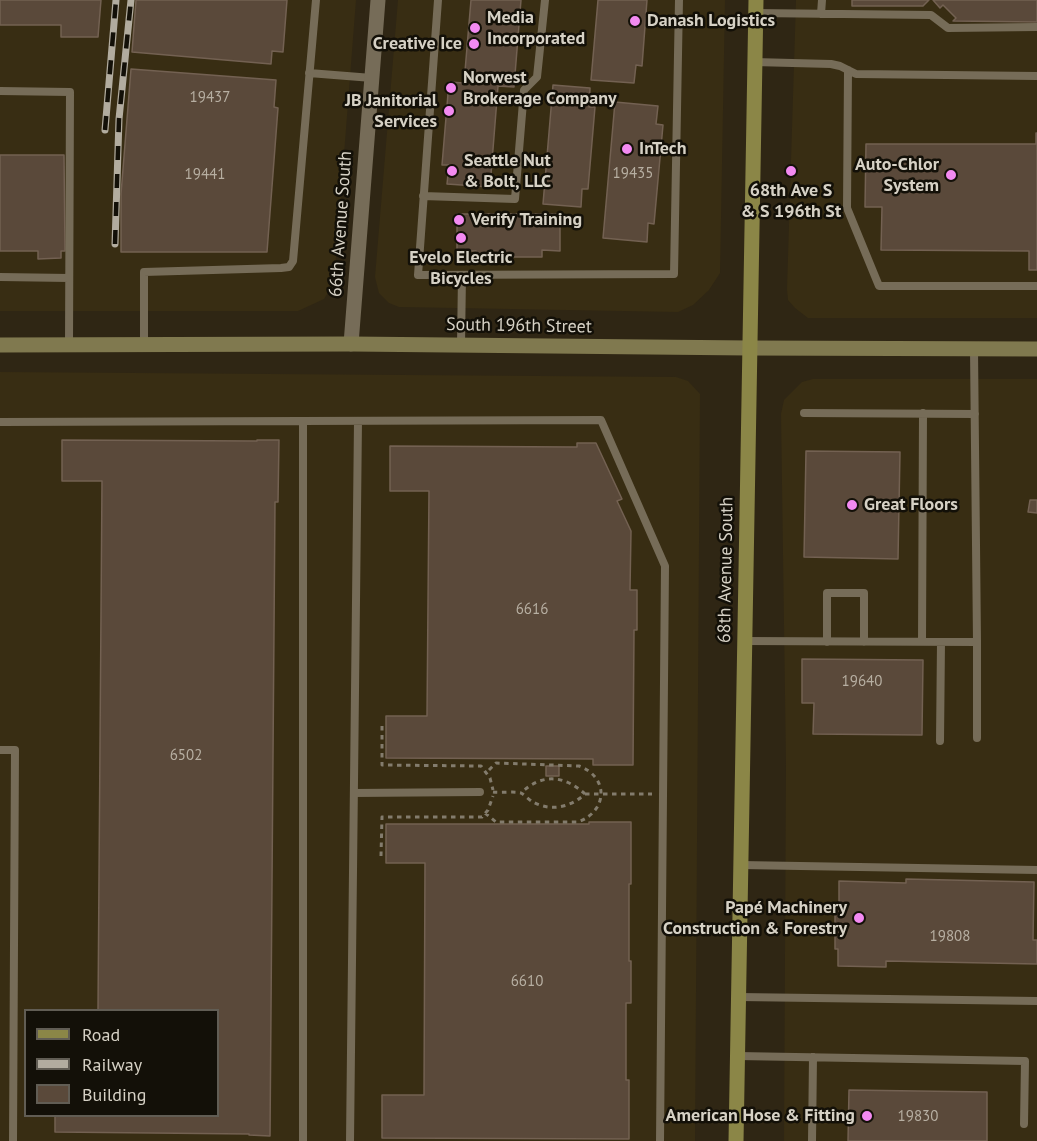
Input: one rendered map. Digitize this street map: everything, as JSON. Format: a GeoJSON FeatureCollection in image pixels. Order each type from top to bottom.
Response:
{"type":"FeatureCollection","features":[{"type":"Feature","properties":{"kind":"main road","name":"68th Avenue South"},"geometry":{"type":"LineString","coordinates":[[736,1141],[756,7]]}},
{"type":"Feature","properties":{"kind":"main road","name":"South 196th Street"},"geometry":{"type":"LineString","coordinates":[[0,345],[351,344],[1037,349]]}},
{"type":"Feature","properties":{"kind":"street","name":"66th Avenue South"},"geometry":{"type":"LineString","coordinates":[[351,344],[378,0]]}},
{"type":"Feature","properties":{"kind":"lane"},"geometry":{"type":"LineString","coordinates":[[144,344],[144,272],[281,268],[289,267],[293,261],[316,0]]}},
{"type":"Feature","properties":{"kind":"lane"},"geometry":{"type":"LineString","coordinates":[[438,0],[418,274],[674,274],[679,0]]}},
{"type":"Feature","properties":{"kind":"lane"},"geometry":{"type":"LineString","coordinates":[[423,196],[515,199],[524,90],[537,77],[544,0]]}},
{"type":"Feature","properties":{"kind":"lane"},"geometry":{"type":"LineString","coordinates":[[821,14],[822,0]]}},
{"type":"Feature","properties":{"kind":"lane"},"geometry":{"type":"LineString","coordinates":[[756,7],[821,14],[931,15],[948,28],[1037,27]]}},
{"type":"Feature","properties":{"kind":"lane"},"geometry":{"type":"LineString","coordinates":[[754,62],[831,64],[856,75],[1037,76]]}},
{"type":"Feature","properties":{"kind":"lane"},"geometry":{"type":"LineString","coordinates":[[848,70],[847,208],[879,286],[1037,286]]}},
{"type":"Feature","properties":{"kind":"lane"},"geometry":{"type":"LineString","coordinates":[[309,73],[372,78]]}},
{"type":"Feature","properties":{"kind":"lane"},"geometry":{"type":"LineString","coordinates":[[0,91],[70,92],[69,345]]}},
{"type":"Feature","properties":{"kind":"lane"},"geometry":{"type":"LineString","coordinates":[[461,345],[462,274]]}},
{"type":"Feature","properties":{"kind":"lane"},"geometry":{"type":"LineString","coordinates":[[0,278],[69,278]]}},
{"type":"Feature","properties":{"kind":"lane"},"geometry":{"type":"LineString","coordinates":[[974,349],[977,738]]}},
{"type":"Feature","properties":{"kind":"lane"},"geometry":{"type":"LineString","coordinates":[[804,413],[975,414]]}},
{"type":"Feature","properties":{"kind":"lane"},"geometry":{"type":"LineString","coordinates":[[922,642],[923,413]]}},
{"type":"Feature","properties":{"kind":"lane"},"geometry":{"type":"LineString","coordinates":[[0,422],[601,420],[665,566],[660,1141]]}},
{"type":"Feature","properties":{"kind":"lane"},"geometry":{"type":"LineString","coordinates":[[303,421],[303,1141]]}},
{"type":"Feature","properties":{"kind":"lane"},"geometry":{"type":"LineString","coordinates":[[350,1141],[358,421]]}},
{"type":"Feature","properties":{"kind":"lane"},"geometry":{"type":"LineString","coordinates":[[827,642],[827,593],[864,593],[864,642]]}},
{"type":"Feature","properties":{"kind":"lane"},"geometry":{"type":"LineString","coordinates":[[744,641],[977,642]]}},
{"type":"Feature","properties":{"kind":"lane"},"geometry":{"type":"LineString","coordinates":[[940,642],[940,741]]}},
{"type":"Feature","properties":{"kind":"lane"},"geometry":{"type":"LineString","coordinates":[[0,750],[15,750],[13,1141]]}},
{"type":"Feature","properties":{"kind":"lane"},"geometry":{"type":"LineString","coordinates":[[354,793],[480,792]]}},
{"type":"Feature","properties":{"kind":"lane"},"geometry":{"type":"LineString","coordinates":[[741,866],[1037,870]]}},
{"type":"Feature","properties":{"kind":"lane"},"geometry":{"type":"LineString","coordinates":[[739,997],[1037,1001]]}},
{"type":"Feature","properties":{"kind":"lane"},"geometry":{"type":"LineString","coordinates":[[738,1056],[1025,1061],[1024,1124]]}},
{"type":"Feature","properties":{"kind":"lane"},"geometry":{"type":"LineString","coordinates":[[812,1141],[813,1057]]}},
{"type":"Feature","properties":{"kind":"path"},"geometry":{"type":"LineString","coordinates":[[485,813],[496,822],[578,822],[586,819],[597,808],[601,794],[597,779],[586,768],[579,766],[496,763],[487,772]]}},
{"type":"Feature","properties":{"kind":"path"},"geometry":{"type":"LineString","coordinates":[[521,793],[536,782],[555,778],[572,783],[585,794],[663,794]]}},
{"type":"Feature","properties":{"kind":"path"},"geometry":{"type":"LineString","coordinates":[[493,792],[521,793],[535,803],[552,808],[570,804],[585,794]]}},
{"type":"Feature","properties":{"kind":"shaded area"},"geometry":{"type":"Polygon","coordinates":[[[0,0],[356,0],[334,283],[324,299],[298,311],[0,311],[0,0]]]}},
{"type":"Feature","properties":{"kind":"shaded area"},"geometry":{"type":"Polygon","coordinates":[[[398,0],[725,0],[720,273],[709,290],[693,305],[678,312],[399,307],[389,303],[379,293],[375,277],[398,0]]]}},
{"type":"Feature","properties":{"kind":"shaded area"},"geometry":{"type":"Polygon","coordinates":[[[796,0],[1037,0],[1037,318],[808,318],[788,300],[796,0]]]}},
{"type":"Feature","properties":{"kind":"shaded area"},"geometry":{"type":"Polygon","coordinates":[[[0,372],[676,377],[688,381],[700,394],[695,1141],[0,1141],[0,372]]]}},
{"type":"Feature","properties":{"kind":"shaded area"},"geometry":{"type":"Polygon","coordinates":[[[813,379],[1037,379],[1037,1141],[784,1141],[786,764],[781,414],[784,400],[802,382],[813,379]]]}},
{"type":"Feature","properties":{"kind":"building"},"geometry":{"type":"Polygon","coordinates":[[[0,0],[101,0],[98,37],[61,37],[61,25],[0,25],[0,0]]]}},
{"type":"Feature","properties":{"kind":"building"},"geometry":{"type":"Polygon","coordinates":[[[136,0],[287,0],[283,52],[272,51],[271,64],[132,52],[136,0]]]}},
{"type":"Feature","properties":{"kind":"building"},"geometry":{"type":"Polygon","coordinates":[[[471,0],[521,0],[514,87],[498,86],[490,187],[447,184],[449,165],[442,165],[449,82],[464,83],[471,0]]]}},
{"type":"Feature","properties":{"kind":"building"},"geometry":{"type":"Polygon","coordinates":[[[598,0],[647,0],[642,66],[636,65],[634,83],[591,80],[598,0]]]}},
{"type":"Feature","properties":{"kind":"building"},"geometry":{"type":"Polygon","coordinates":[[[852,0],[929,0],[923,6],[852,6],[852,0]]]}},
{"type":"Feature","properties":{"kind":"building"},"geometry":{"type":"Polygon","coordinates":[[[933,0],[1037,0],[1037,22],[953,21],[956,18],[943,5],[940,8],[933,0]]]}},
{"type":"Feature","properties":{"kind":"building"},"geometry":{"type":"Polygon","coordinates":[[[131,69],[276,80],[274,107],[278,108],[267,252],[121,252],[121,194],[131,69]]]}},
{"type":"Feature","properties":{"kind":"building"},"geometry":{"type":"Polygon","coordinates":[[[553,85],[590,88],[589,107],[595,107],[588,189],[582,189],[581,207],[543,204],[553,85]]]}},
{"type":"Feature","properties":{"kind":"building"},"geometry":{"type":"Polygon","coordinates":[[[615,102],[658,106],[656,124],[663,125],[654,224],[648,223],[647,242],[603,238],[615,102]]]}},
{"type":"Feature","properties":{"kind":"building","name":"Auto-Chlor System"},"geometry":{"type":"Polygon","coordinates":[[[1036,133],[1037,270],[1029,270],[1029,251],[881,250],[882,207],[865,207],[866,144],[1036,144],[1036,133]]]}},
{"type":"Feature","properties":{"kind":"building"},"geometry":{"type":"Polygon","coordinates":[[[0,155],[64,155],[65,251],[61,251],[61,258],[38,259],[38,251],[0,251],[0,155]]]}},
{"type":"Feature","properties":{"kind":"building"},"geometry":{"type":"Polygon","coordinates":[[[457,214],[560,214],[560,251],[542,250],[542,257],[476,257],[476,251],[457,251],[457,214]]]}},
{"type":"Feature","properties":{"kind":"building"},"geometry":{"type":"Polygon","coordinates":[[[62,440],[279,440],[278,502],[275,502],[270,1136],[55,1132],[55,1117],[219,1117],[219,1009],[98,1009],[102,481],[62,481],[62,440]]]}},
{"type":"Feature","properties":{"kind":"building"},"geometry":{"type":"Polygon","coordinates":[[[577,443],[596,443],[622,499],[617,501],[631,531],[630,590],[637,590],[637,630],[634,630],[633,765],[593,765],[593,759],[386,758],[386,716],[427,716],[429,491],[390,491],[390,446],[577,447],[577,443]]]}},
{"type":"Feature","properties":{"kind":"building","name":"Great Floors"},"geometry":{"type":"Polygon","coordinates":[[[806,451],[900,452],[898,559],[804,557],[806,451]]]}},
{"type":"Feature","properties":{"kind":"building"},"geometry":{"type":"Polygon","coordinates":[[[1030,500],[1037,500],[1037,513],[1028,512],[1030,500]]]}},
{"type":"Feature","properties":{"kind":"building"},"geometry":{"type":"Polygon","coordinates":[[[802,659],[923,660],[922,735],[813,734],[814,703],[802,703],[802,659]]]}},
{"type":"Feature","properties":{"kind":"building"},"geometry":{"type":"Polygon","coordinates":[[[546,766],[559,766],[559,776],[546,776],[546,766]]]}},
{"type":"Feature","properties":{"kind":"building"},"geometry":{"type":"Polygon","coordinates":[[[589,822],[631,822],[629,961],[631,961],[631,1003],[626,1003],[629,1139],[382,1138],[382,1095],[424,1095],[425,863],[386,863],[386,824],[589,824],[589,822]]]}},
{"type":"Feature","properties":{"kind":"building"},"geometry":{"type":"Polygon","coordinates":[[[906,879],[1034,882],[1033,940],[1037,940],[1037,964],[886,961],[886,967],[838,966],[838,949],[835,949],[835,908],[839,908],[839,881],[906,883],[906,879]]]}},
{"type":"Feature","properties":{"kind":"building"},"geometry":{"type":"Polygon","coordinates":[[[849,1090],[987,1092],[987,1141],[848,1141],[849,1090]]]}},
{"type":"Feature","properties":{"kind":"railway"},"geometry":{"type":"LineString","coordinates":[[105,130],[116,0]]}},
{"type":"Feature","properties":{"kind":"railway"},"geometry":{"type":"LineString","coordinates":[[115,244],[119,119],[131,0]]}},
{"type":"Feature","properties":{"kind":"place","name":"Danash Logistics"},"geometry":{"type":"Point","coordinates":[635,21]}},
{"type":"Feature","properties":{"kind":"place","name":"Media Incorporated"},"geometry":{"type":"Point","coordinates":[475,28]}},
{"type":"Feature","properties":{"kind":"place","name":"Creative Ice"},"geometry":{"type":"Point","coordinates":[474,44]}},
{"type":"Feature","properties":{"kind":"place","name":"Norwest Brokerage Company"},"geometry":{"type":"Point","coordinates":[451,88]}},
{"type":"Feature","properties":{"kind":"place","name":"JB Janitorial Services"},"geometry":{"type":"Point","coordinates":[449,111]}},
{"type":"Feature","properties":{"kind":"place","name":"InTech"},"geometry":{"type":"Point","coordinates":[627,149]}},
{"type":"Feature","properties":{"kind":"place","name":"Seattle Nut & Bolt, LLC"},"geometry":{"type":"Point","coordinates":[452,171]}},
{"type":"Feature","properties":{"kind":"place","name":"68th Ave S & S 196th St"},"geometry":{"type":"Point","coordinates":[791,171]}},
{"type":"Feature","properties":{"kind":"place","name":"Auto-Chlor System"},"geometry":{"type":"Point","coordinates":[951,175]}},
{"type":"Feature","properties":{"kind":"place","name":"Verify Training"},"geometry":{"type":"Point","coordinates":[459,220]}},
{"type":"Feature","properties":{"kind":"place","name":"Evelo Electric Bicycles"},"geometry":{"type":"Point","coordinates":[461,238]}},
{"type":"Feature","properties":{"kind":"place","name":"Great Floors"},"geometry":{"type":"Point","coordinates":[852,505]}},
{"type":"Feature","properties":{"kind":"place","name":"Papé Machinery Construction & Forestry"},"geometry":{"type":"Point","coordinates":[859,918]}},
{"type":"Feature","properties":{"kind":"place","name":"American Hose & Fitting"},"geometry":{"type":"Point","coordinates":[867,1116]}}]}
